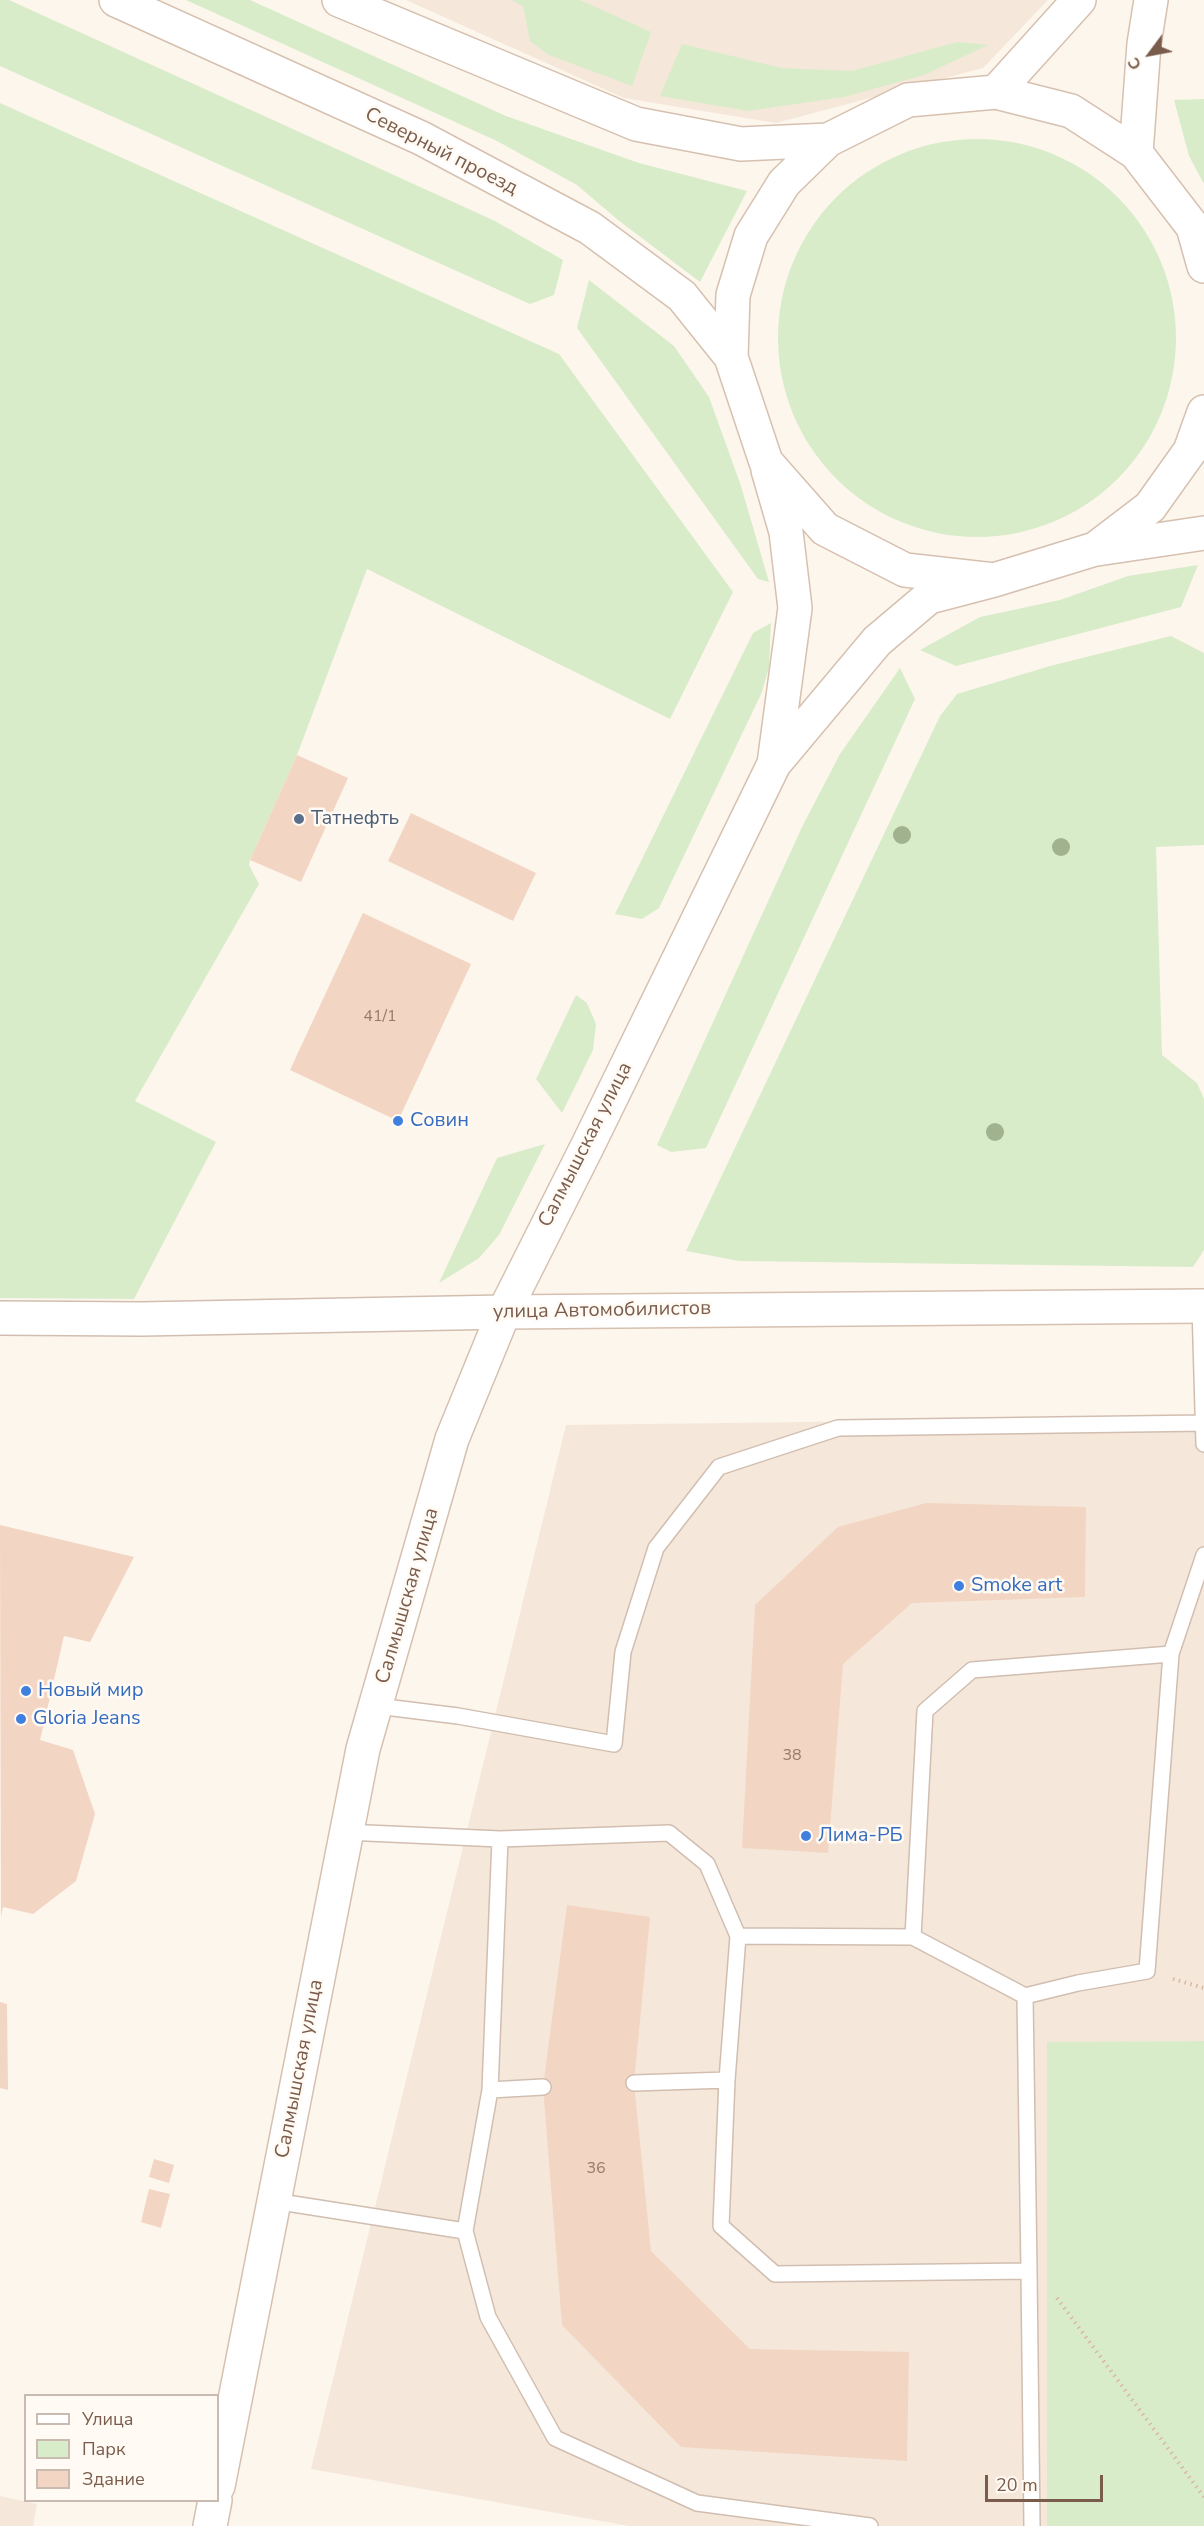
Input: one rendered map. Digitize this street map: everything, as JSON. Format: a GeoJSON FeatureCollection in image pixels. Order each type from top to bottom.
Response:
{"type":"FeatureCollection","features":[{"type":"Feature","properties":{"kind":"main road","name":"Северный проезд"},"geometry":{"type":"LineString","coordinates":[[116,0],[421,138],[590,228],[681,296],[731,357]]}},
{"type":"Feature","properties":{"kind":"main road"},"geometry":{"type":"LineString","coordinates":[[339,0],[636,124],[741,144],[828,140]]}},
{"type":"Feature","properties":{"kind":"main road"},"geometry":{"type":"LineString","coordinates":[[996,92],[1079,0]]}},
{"type":"Feature","properties":{"kind":"main road"},"geometry":{"type":"LineString","coordinates":[[1136,153],[1144,44],[1151,0]]}},
{"type":"Feature","properties":{"kind":"main road"},"geometry":{"type":"LineString","coordinates":[[774,764],[795,608],[786,532],[766,462],[731,357],[734,295],[752,236],[784,183],[828,140],[908,100],[996,92],[1071,111],[1136,153],[1193,226],[1204,266]]}},
{"type":"Feature","properties":{"kind":"main road"},"geometry":{"type":"LineString","coordinates":[[1095,549],[1149,507],[1190,451],[1204,412]]}},
{"type":"Feature","properties":{"kind":"main road"},"geometry":{"type":"LineString","coordinates":[[766,462],[825,529],[905,570],[994,580]]}},
{"type":"Feature","properties":{"kind":"main road"},"geometry":{"type":"LineString","coordinates":[[774,764],[877,641],[928,597],[994,580],[1095,549],[1204,533]]}},
{"type":"Feature","properties":{"kind":"main road","name":"Салмышская улица"},"geometry":{"type":"LineString","coordinates":[[219,2481],[363,1749],[452,1439],[504,1312],[774,764]]}},
{"type":"Feature","properties":{"kind":"main road","name":"улица Автомобилистов"},"geometry":{"type":"LineString","coordinates":[[0,1318],[1202,1306]]}},
{"type":"Feature","properties":{"kind":"main road"},"geometry":{"type":"LineString","coordinates":[[210,2526],[215,2502]]}},
{"type":"Feature","properties":{"kind":"lane"},"geometry":{"type":"LineString","coordinates":[[1202,1306],[1204,1444]]}},
{"type":"Feature","properties":{"kind":"lane"},"geometry":{"type":"LineString","coordinates":[[377,1706],[458,1716],[614,1744],[623,1652],[656,1548],[719,1467],[838,1428],[1203,1423]]}},
{"type":"Feature","properties":{"kind":"lane"},"geometry":{"type":"LineString","coordinates":[[738,1936],[913,1937],[1025,1996],[1078,1983],[1147,1971],[1172,1653],[1204,1556]]}},
{"type":"Feature","properties":{"kind":"lane"},"geometry":{"type":"LineString","coordinates":[[913,1937],[926,1711],[972,1670],[1172,1653]]}},
{"type":"Feature","properties":{"kind":"lane"},"geometry":{"type":"LineString","coordinates":[[345,1832],[500,1839],[669,1833],[707,1864],[738,1936],[721,2226],[775,2274],[1029,2271]]}},
{"type":"Feature","properties":{"kind":"lane"},"geometry":{"type":"LineString","coordinates":[[500,1839],[490,2090],[465,2231],[489,2317],[555,2439],[697,2503],[870,2526]]}},
{"type":"Feature","properties":{"kind":"lane"},"geometry":{"type":"LineString","coordinates":[[1025,1996],[1032,2526]]}},
{"type":"Feature","properties":{"kind":"lane"},"geometry":{"type":"LineString","coordinates":[[634,2083],[728,2080]]}},
{"type":"Feature","properties":{"kind":"lane"},"geometry":{"type":"LineString","coordinates":[[490,2090],[543,2086]]}},
{"type":"Feature","properties":{"kind":"lane"},"geometry":{"type":"LineString","coordinates":[[274,2201],[465,2231]]}},
{"type":"Feature","properties":{"kind":"path"},"geometry":{"type":"LineString","coordinates":[[1029,2271],[1061,2302],[1204,2498]]}},
{"type":"Feature","properties":{"kind":"shaded area"},"geometry":{"type":"Polygon","coordinates":[[[406,0],[1048,0],[983,68],[776,123],[624,98],[406,0]]]}},
{"type":"Feature","properties":{"kind":"shaded area"},"geometry":{"type":"Polygon","coordinates":[[[1204,1417],[1204,2041],[1047,2043],[1047,2526],[629,2526],[311,2469],[566,1425],[1204,1417]]]}},
{"type":"Feature","properties":{"kind":"shaded area"},"geometry":{"type":"Polygon","coordinates":[[[0,2496],[37,2504],[33,2526],[0,2526],[0,2496]]]}},
{"type":"Feature","properties":{"kind":"green space"},"geometry":{"type":"Polygon","coordinates":[[[0,0],[9,0],[495,221],[563,260],[554,295],[530,304],[0,66],[0,0]]]}},
{"type":"Feature","properties":{"kind":"green space"},"geometry":{"type":"Polygon","coordinates":[[[186,0],[250,0],[506,116],[639,163],[747,191],[700,282],[618,220],[577,185],[497,141],[186,0]]]}},
{"type":"Feature","properties":{"kind":"green space"},"geometry":{"type":"Polygon","coordinates":[[[511,0],[580,0],[651,32],[632,86],[549,55],[530,41],[523,6],[511,0]]]}},
{"type":"Feature","properties":{"kind":"green space"},"geometry":{"type":"Polygon","coordinates":[[[957,42],[988,45],[924,75],[844,97],[748,111],[660,96],[682,44],[782,68],[852,71],[957,42]]]}},
{"type":"Feature","properties":{"kind":"green space"},"geometry":{"type":"Polygon","coordinates":[[[1204,99],[1204,184],[1189,156],[1174,100],[1204,99]]]}},
{"type":"Feature","properties":{"kind":"green space"},"geometry":{"type":"Polygon","coordinates":[[[0,103],[559,354],[733,592],[670,719],[367,569],[297,755],[250,860],[249,865],[259,884],[135,1101],[216,1142],[134,1299],[0,1298],[0,103]]]}},
{"type":"Feature","properties":{"kind":"green space"},"geometry":{"type":"Polygon","coordinates":[[[977,139],[1016,143],[1053,154],[1088,173],[1118,197],[1142,227],[1161,262],[1172,299],[1176,338],[1172,377],[1161,414],[1142,449],[1118,479],[1088,503],[1053,522],[1016,533],[977,537],[938,533],[901,522],[866,503],[836,479],[812,449],[793,414],[782,377],[778,338],[782,299],[793,262],[812,227],[836,197],[866,173],[901,154],[938,143],[977,139]]]}},
{"type":"Feature","properties":{"kind":"green space"},"geometry":{"type":"Polygon","coordinates":[[[589,280],[674,346],[709,397],[741,486],[769,582],[758,579],[577,328],[589,280]]]}},
{"type":"Feature","properties":{"kind":"green space"},"geometry":{"type":"Polygon","coordinates":[[[1198,565],[1181,607],[956,666],[920,650],[980,617],[1060,600],[1128,576],[1198,565]]]}},
{"type":"Feature","properties":{"kind":"green space"},"geometry":{"type":"Polygon","coordinates":[[[771,623],[769,667],[762,692],[659,908],[642,919],[615,914],[753,633],[771,623]]]}},
{"type":"Feature","properties":{"kind":"green space"},"geometry":{"type":"Polygon","coordinates":[[[1171,636],[1204,653],[1204,845],[1156,847],[1162,1055],[1197,1083],[1204,1099],[1204,1250],[1193,1267],[739,1261],[686,1251],[940,716],[957,694],[1050,666],[1171,636]]]}},
{"type":"Feature","properties":{"kind":"green space"},"geometry":{"type":"Polygon","coordinates":[[[900,668],[915,699],[706,1148],[671,1152],[657,1145],[802,827],[840,754],[900,668]]]}},
{"type":"Feature","properties":{"kind":"green space"},"geometry":{"type":"Polygon","coordinates":[[[576,995],[587,1003],[596,1024],[593,1050],[562,1113],[536,1079],[576,995]]]}},
{"type":"Feature","properties":{"kind":"green space"},"geometry":{"type":"Polygon","coordinates":[[[545,1144],[499,1235],[479,1258],[439,1283],[497,1158],[545,1144]]]}},
{"type":"Feature","properties":{"kind":"green space"},"geometry":{"type":"Polygon","coordinates":[[[1204,2041],[1204,2526],[1047,2526],[1047,2042],[1204,2041]]]}},
{"type":"Feature","properties":{"kind":"building","name":"Татнефть"},"geometry":{"type":"Polygon","coordinates":[[[297,755],[348,778],[301,882],[250,860],[297,755]]]}},
{"type":"Feature","properties":{"kind":"building"},"geometry":{"type":"Polygon","coordinates":[[[411,813],[536,873],[513,921],[388,861],[411,813]]]}},
{"type":"Feature","properties":{"kind":"building"},"geometry":{"type":"Polygon","coordinates":[[[363,913],[471,964],[398,1121],[290,1070],[363,913]]]}},
{"type":"Feature","properties":{"kind":"building"},"geometry":{"type":"Polygon","coordinates":[[[926,1503],[1086,1507],[1085,1597],[912,1603],[843,1664],[828,1853],[742,1848],[755,1605],[838,1527],[926,1503]]]}},
{"type":"Feature","properties":{"kind":"building","name":"Новый мир"},"geometry":{"type":"Polygon","coordinates":[[[0,1525],[134,1557],[90,1642],[64,1636],[40,1740],[73,1750],[95,1814],[76,1881],[33,1914],[3,1907],[1,1917],[0,1525]]]}},
{"type":"Feature","properties":{"kind":"building"},"geometry":{"type":"Polygon","coordinates":[[[567,1905],[650,1917],[634,2083],[651,2251],[750,2349],[909,2352],[907,2461],[681,2447],[562,2325],[543,2087],[567,1905]]]}},
{"type":"Feature","properties":{"kind":"building"},"geometry":{"type":"Polygon","coordinates":[[[0,2002],[7,2004],[8,2090],[0,2088],[0,2002]]]}},
{"type":"Feature","properties":{"kind":"building"},"geometry":{"type":"Polygon","coordinates":[[[154,2159],[174,2165],[169,2183],[149,2177],[154,2159]]]}},
{"type":"Feature","properties":{"kind":"building"},"geometry":{"type":"Polygon","coordinates":[[[149,2189],[170,2194],[161,2228],[141,2222],[149,2189]]]}},
{"type":"Feature","properties":{"kind":"place","name":"Татнефть"},"geometry":{"type":"Point","coordinates":[299,819]}},
{"type":"Feature","properties":{"kind":"place","name":"Совин"},"geometry":{"type":"Point","coordinates":[398,1121]}},
{"type":"Feature","properties":{"kind":"place","name":"Smoke art"},"geometry":{"type":"Point","coordinates":[959,1586]}},
{"type":"Feature","properties":{"kind":"place","name":"Новый мир"},"geometry":{"type":"Point","coordinates":[26,1691]}},
{"type":"Feature","properties":{"kind":"place","name":"Gloria Jeans"},"geometry":{"type":"Point","coordinates":[21,1719]}},
{"type":"Feature","properties":{"kind":"place","name":"Лима-РБ"},"geometry":{"type":"Point","coordinates":[806,1836]}}]}
